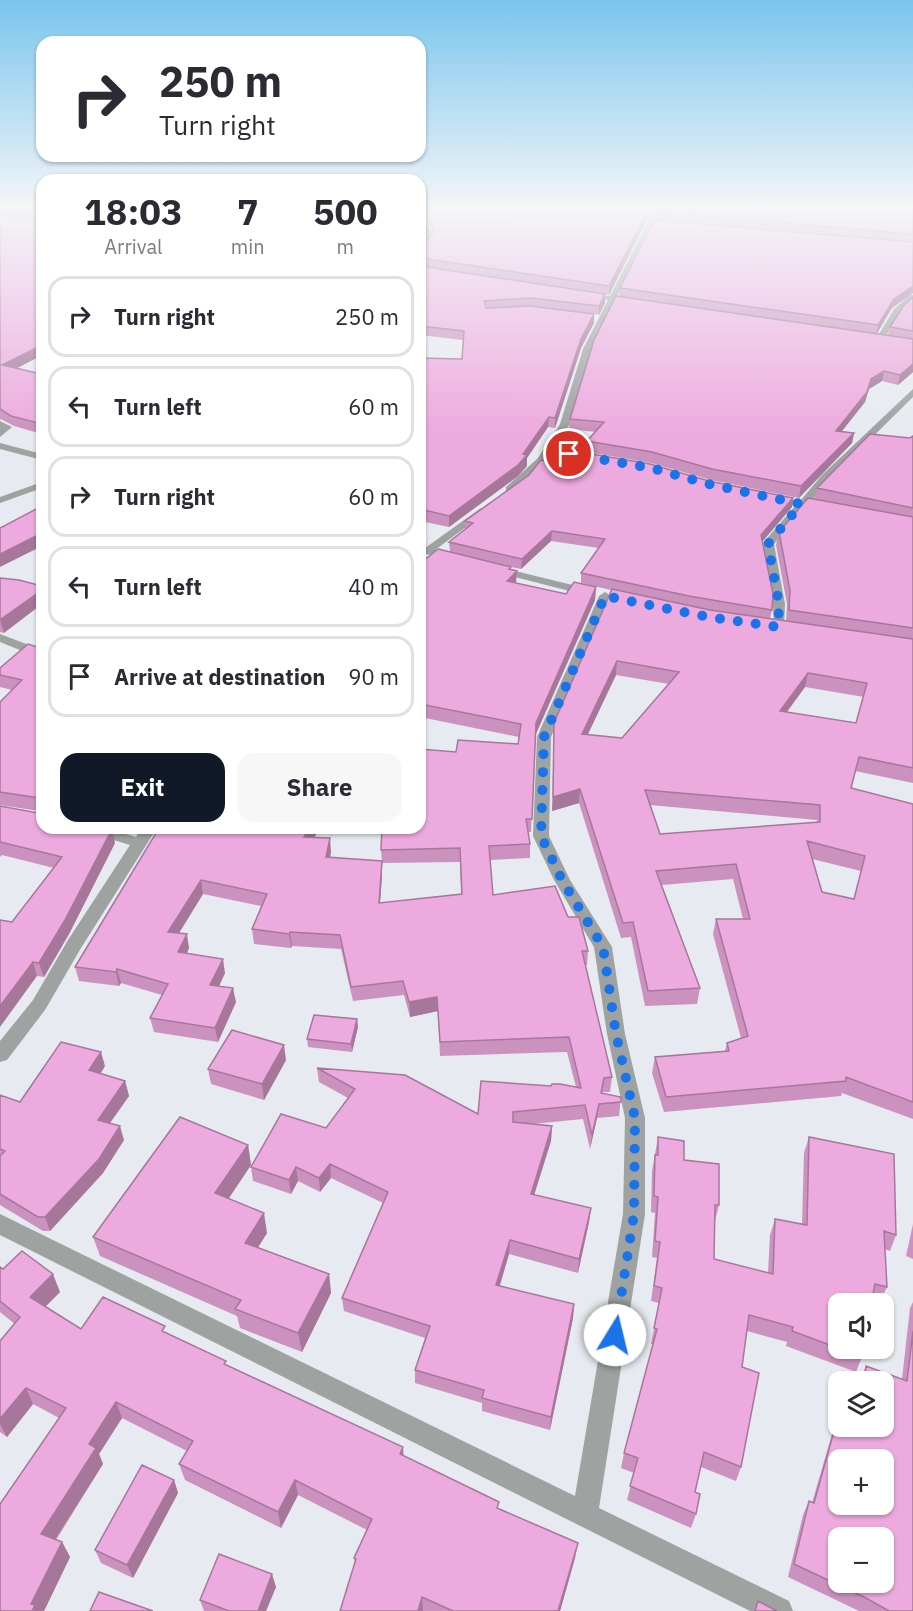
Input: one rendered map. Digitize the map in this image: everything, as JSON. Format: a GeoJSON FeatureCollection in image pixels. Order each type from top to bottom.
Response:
{"type":"FeatureCollection","features":[{"type":"Feature","properties":{"kind":"street"},"geometry":{"type":"LineString","coordinates":[[504,494],[523,480],[548,451],[565,424],[587,349],[619,283]]}},
{"type":"Feature","properties":{"kind":"street"},"geometry":{"type":"LineString","coordinates":[[582,294],[645,304]]}},
{"type":"Feature","properties":{"kind":"street"},"geometry":{"type":"LineString","coordinates":[[880,339],[897,311],[913,297]]}},
{"type":"Feature","properties":{"kind":"street"},"geometry":{"type":"LineString","coordinates":[[590,318],[601,319]]}},
{"type":"Feature","properties":{"kind":"street"},"geometry":{"type":"LineString","coordinates":[[870,338],[891,341]]}},
{"type":"Feature","properties":{"kind":"street"},"geometry":{"type":"LineString","coordinates":[[778,628],[779,604],[768,544],[826,477],[913,392]]}},
{"type":"Feature","properties":{"kind":"street"},"geometry":{"type":"LineString","coordinates":[[0,424],[7,427],[0,434]]}},
{"type":"Feature","properties":{"kind":"street"},"geometry":{"type":"LineString","coordinates":[[0,446],[36,455]]}},
{"type":"Feature","properties":{"kind":"street"},"geometry":{"type":"LineString","coordinates":[[548,451],[606,460]]}},
{"type":"Feature","properties":{"kind":"street"},"geometry":{"type":"LineString","coordinates":[[0,500],[36,487]]}},
{"type":"Feature","properties":{"kind":"street"},"geometry":{"type":"LineString","coordinates":[[766,497],[834,511]]}},
{"type":"Feature","properties":{"kind":"street"},"geometry":{"type":"LineString","coordinates":[[426,549],[485,507]]}},
{"type":"Feature","properties":{"kind":"street"},"geometry":{"type":"LineString","coordinates":[[426,552],[459,560]]}},
{"type":"Feature","properties":{"kind":"street"},"geometry":{"type":"LineString","coordinates":[[482,566],[610,597],[544,737],[541,836],[562,880],[603,947],[616,1034],[635,1118],[634,1214],[585,1516]]}},
{"type":"Feature","properties":{"kind":"street"},"geometry":{"type":"LineString","coordinates":[[0,638],[36,653]]}},
{"type":"Feature","properties":{"kind":"street"},"geometry":{"type":"LineString","coordinates":[[109,834],[139,843]]}},
{"type":"Feature","properties":{"kind":"street"},"geometry":{"type":"LineString","coordinates":[[0,1055],[39,1005],[74,944],[145,834]]}},
{"type":"Feature","properties":{"kind":"street"},"geometry":{"type":"LineString","coordinates":[[0,1224],[779,1611]]}},
{"type":"Feature","properties":{"kind":"building"},"geometry":{"type":"Polygon","coordinates":[[[0,283],[36,283],[36,348],[2,365],[36,373],[36,422],[11,416],[0,409],[0,283]]]}},
{"type":"Feature","properties":{"kind":"building"},"geometry":{"type":"Polygon","coordinates":[[[426,283],[534,283],[605,294],[599,306],[531,298],[484,301],[486,308],[530,306],[594,314],[581,339],[555,418],[549,417],[523,454],[527,455],[518,465],[449,516],[426,510],[426,358],[462,359],[464,331],[426,327],[426,283]]]}},
{"type":"Feature","properties":{"kind":"building"},"geometry":{"type":"Polygon","coordinates":[[[590,283],[610,283],[609,286],[590,283]]]}},
{"type":"Feature","properties":{"kind":"building"},"geometry":{"type":"Polygon","coordinates":[[[622,283],[913,283],[913,286],[894,299],[878,325],[620,288],[622,283]]]}},
{"type":"Feature","properties":{"kind":"building"},"geometry":{"type":"Polygon","coordinates":[[[616,296],[913,339],[913,364],[900,375],[884,371],[871,379],[867,392],[836,431],[854,433],[801,486],[712,469],[652,452],[587,441],[604,422],[570,419],[594,340],[616,296]]]}},
{"type":"Feature","properties":{"kind":"building"},"geometry":{"type":"Polygon","coordinates":[[[913,297],[913,331],[890,327],[904,305],[913,297]]]}},
{"type":"Feature","properties":{"kind":"building"},"geometry":{"type":"Polygon","coordinates":[[[870,434],[910,438],[913,436],[913,508],[817,488],[870,434]]]}},
{"type":"Feature","properties":{"kind":"building"},"geometry":{"type":"Polygon","coordinates":[[[580,452],[650,464],[709,481],[793,498],[761,535],[773,594],[772,610],[689,596],[581,573],[605,539],[552,531],[522,559],[449,542],[473,523],[465,521],[529,475],[541,460],[568,466],[580,452]]]}},
{"type":"Feature","properties":{"kind":"building"},"geometry":{"type":"Polygon","coordinates":[[[808,498],[913,517],[913,628],[789,610],[790,590],[779,532],[808,498]]]}},
{"type":"Feature","properties":{"kind":"building"},"geometry":{"type":"Polygon","coordinates":[[[36,509],[36,536],[0,554],[0,528],[36,509]]]}},
{"type":"Feature","properties":{"kind":"building"},"geometry":{"type":"Polygon","coordinates":[[[438,549],[511,567],[509,569],[517,571],[507,581],[566,594],[574,582],[596,587],[536,723],[532,819],[526,819],[530,844],[489,846],[493,895],[555,886],[568,917],[579,917],[588,951],[582,951],[612,1077],[604,1078],[601,1093],[621,1097],[621,1102],[599,1104],[592,1135],[585,1105],[513,1112],[513,1122],[552,1126],[531,1194],[591,1208],[579,1259],[510,1240],[496,1285],[574,1304],[551,1417],[482,1398],[484,1390],[415,1370],[430,1326],[342,1298],[388,1192],[330,1164],[319,1178],[296,1167],[289,1180],[251,1167],[281,1114],[326,1128],[355,1089],[317,1068],[405,1075],[478,1114],[481,1081],[551,1086],[560,1084],[581,1088],[569,1037],[440,1042],[437,997],[409,1002],[403,981],[351,987],[340,935],[290,932],[289,934],[252,929],[267,894],[201,880],[168,932],[187,934],[178,952],[223,959],[210,985],[233,988],[215,1028],[150,1018],[168,984],[117,969],[116,972],[75,967],[155,834],[306,834],[304,837],[330,838],[326,857],[382,861],[379,903],[462,894],[460,848],[381,850],[382,834],[426,834],[426,750],[456,752],[458,740],[518,744],[521,724],[426,705],[427,558],[438,549]]]}},
{"type":"Feature","properties":{"kind":"building"},"geometry":{"type":"Polygon","coordinates":[[[0,578],[36,584],[36,594],[0,620],[0,578]]]}},
{"type":"Feature","properties":{"kind":"building"},"geometry":{"type":"Polygon","coordinates":[[[612,589],[710,610],[913,639],[913,768],[859,757],[851,788],[913,804],[913,1102],[846,1077],[846,1081],[666,1097],[655,1057],[729,1051],[727,1043],[748,1036],[716,919],[750,919],[736,864],[656,871],[700,988],[648,991],[633,922],[623,923],[580,789],[553,797],[554,723],[612,589]],[[617,661],[582,734],[622,738],[679,672],[617,661]],[[808,673],[780,711],[856,723],[867,683],[808,673]],[[645,790],[660,834],[820,822],[820,805],[645,790]],[[807,841],[822,892],[854,899],[865,856],[807,841]]]}},
{"type":"Feature","properties":{"kind":"building"},"geometry":{"type":"Polygon","coordinates":[[[28,644],[36,647],[36,798],[0,792],[0,702],[22,680],[0,675],[0,668],[28,644]]]}},
{"type":"Feature","properties":{"kind":"building"},"geometry":{"type":"Polygon","coordinates":[[[0,806],[36,813],[36,834],[109,834],[65,920],[39,963],[33,962],[0,1006],[0,920],[12,922],[62,857],[0,842],[0,806]]]}},
{"type":"Feature","properties":{"kind":"building"},"geometry":{"type":"Polygon","coordinates":[[[314,1015],[357,1019],[351,1044],[307,1039],[314,1015]]]}},
{"type":"Feature","properties":{"kind":"building"},"geometry":{"type":"Polygon","coordinates":[[[232,1030],[284,1045],[262,1084],[208,1069],[232,1030]]]}},
{"type":"Feature","properties":{"kind":"building"},"geometry":{"type":"Polygon","coordinates":[[[61,1042],[101,1052],[89,1070],[125,1081],[98,1120],[120,1126],[99,1159],[45,1217],[38,1217],[0,1194],[0,1156],[5,1151],[0,1149],[0,1095],[20,1102],[61,1042]]]}},
{"type":"Feature","properties":{"kind":"building"},"geometry":{"type":"Polygon","coordinates":[[[180,1117],[248,1145],[215,1193],[264,1213],[245,1243],[329,1274],[298,1333],[235,1309],[241,1300],[93,1237],[180,1117]]]}},
{"type":"Feature","properties":{"kind":"building"},"geometry":{"type":"Polygon","coordinates":[[[658,1137],[684,1141],[684,1160],[719,1164],[719,1205],[715,1205],[714,1259],[773,1274],[775,1219],[807,1225],[809,1137],[894,1154],[896,1235],[884,1231],[887,1287],[875,1284],[873,1293],[828,1293],[828,1344],[792,1331],[793,1327],[749,1315],[742,1367],[759,1373],[741,1467],[704,1452],[695,1492],[700,1494],[696,1514],[630,1486],[638,1458],[624,1453],[657,1329],[654,1328],[662,1288],[654,1286],[660,1242],[655,1241],[658,1197],[654,1196],[655,1155],[658,1155],[658,1137]]]}},
{"type":"Feature","properties":{"kind":"building"},"geometry":{"type":"Polygon","coordinates":[[[22,1251],[53,1274],[30,1297],[81,1329],[103,1297],[165,1326],[162,1331],[226,1361],[224,1364],[403,1447],[400,1454],[499,1502],[497,1508],[578,1543],[558,1611],[453,1611],[422,1597],[418,1611],[340,1611],[356,1559],[354,1558],[372,1519],[295,1480],[278,1512],[179,1464],[193,1441],[116,1402],[89,1444],[96,1448],[41,1534],[62,1542],[31,1604],[35,1605],[32,1611],[0,1611],[0,1504],[66,1408],[26,1388],[0,1419],[0,1341],[20,1317],[0,1301],[0,1267],[3,1269],[22,1251]]]}},
{"type":"Feature","properties":{"kind":"building"},"geometry":{"type":"Polygon","coordinates":[[[913,1331],[913,1611],[889,1611],[856,1593],[894,1593],[894,1527],[828,1527],[828,1580],[794,1564],[809,1501],[814,1503],[828,1453],[828,1515],[894,1515],[894,1449],[829,1449],[832,1437],[894,1437],[894,1376],[907,1381],[913,1331]]]}},
{"type":"Feature","properties":{"kind":"building"},"geometry":{"type":"Polygon","coordinates":[[[866,1366],[880,1371],[865,1371],[866,1366]]]}},
{"type":"Feature","properties":{"kind":"building"},"geometry":{"type":"Polygon","coordinates":[[[142,1465],[174,1480],[127,1565],[95,1550],[142,1465]]]}},
{"type":"Feature","properties":{"kind":"building"},"geometry":{"type":"Polygon","coordinates":[[[219,1554],[272,1574],[258,1611],[229,1611],[200,1600],[219,1554]]]}},
{"type":"Feature","properties":{"kind":"building"},"geometry":{"type":"Polygon","coordinates":[[[99,1592],[153,1611],[90,1611],[99,1592]]]}},
{"type":"Feature","properties":{"kind":"building"},"geometry":{"type":"Polygon","coordinates":[[[758,1601],[777,1611],[755,1611],[758,1601]]]}},
{"type":"Feature","properties":{"kind":"route"},"geometry":{"type":"LineString","coordinates":[[569,454],[651,468],[708,484],[801,504],[768,544],[779,604],[778,627],[708,617],[605,596],[544,737],[541,836],[562,880],[603,947],[616,1034],[635,1118],[634,1214],[615,1335]]}}]}
